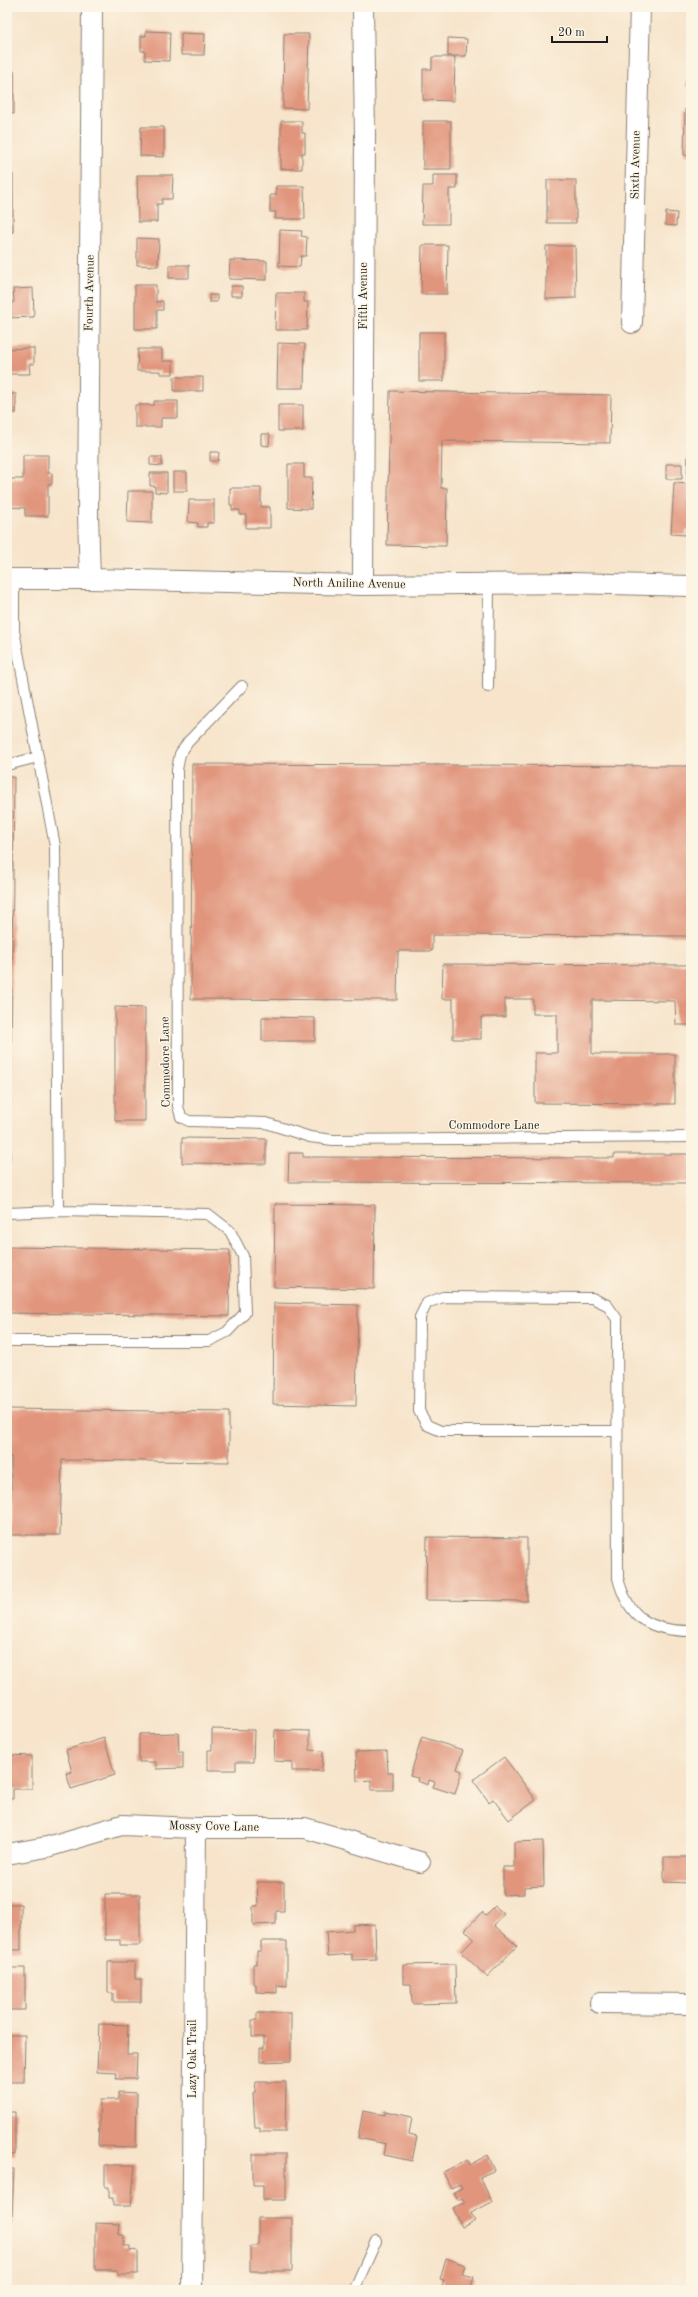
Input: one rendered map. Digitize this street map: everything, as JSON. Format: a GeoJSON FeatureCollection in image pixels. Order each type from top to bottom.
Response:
{"type":"FeatureCollection","features":[{"type":"Feature","properties":{"kind":"street","name":"Fourth Avenue"},"geometry":{"type":"LineString","coordinates":[[90,579],[88,514],[92,7]]}},
{"type":"Feature","properties":{"kind":"street","name":"Fifth Avenue"},"geometry":{"type":"LineString","coordinates":[[363,7],[365,136],[363,585]]}},
{"type":"Feature","properties":{"kind":"street","name":"Sixth Avenue"},"geometry":{"type":"LineString","coordinates":[[632,323],[640,7]]}},
{"type":"Feature","properties":{"kind":"street","name":"North Aniline Avenue"},"geometry":{"type":"LineString","coordinates":[[11,579],[90,579],[363,585],[489,585],[571,583],[691,586]]}},
{"type":"Feature","properties":{"kind":"street","name":"Mossy Cove Lane"},"geometry":{"type":"LineString","coordinates":[[7,1854],[48,1846],[122,1825],[196,1828],[305,1828],[420,1862]]}},
{"type":"Feature","properties":{"kind":"street","name":"Lazy Oak Trail"},"geometry":{"type":"LineString","coordinates":[[192,2290],[196,1828]]}},
{"type":"Feature","properties":{"kind":"street"},"geometry":{"type":"LineString","coordinates":[[600,2003],[691,2004]]}},
{"type":"Feature","properties":{"kind":"lane"},"geometry":{"type":"LineString","coordinates":[[11,579],[14,631],[55,846],[58,1211]]}},
{"type":"Feature","properties":{"kind":"lane"},"geometry":{"type":"LineString","coordinates":[[488,687],[489,585]]}},
{"type":"Feature","properties":{"kind":"lane","name":"Commodore Lane"},"geometry":{"type":"LineString","coordinates":[[242,686],[188,742],[180,754],[177,770],[178,1106],[181,1117],[189,1121],[266,1122],[310,1137],[333,1140],[691,1137]]}},
{"type":"Feature","properties":{"kind":"lane"},"geometry":{"type":"LineString","coordinates":[[7,765],[38,757]]}},
{"type":"Feature","properties":{"kind":"lane"},"geometry":{"type":"LineString","coordinates":[[7,1213],[58,1211],[208,1214],[230,1231],[243,1256],[245,1313],[227,1332],[209,1341],[7,1341]]}},
{"type":"Feature","properties":{"kind":"lane"},"geometry":{"type":"LineString","coordinates":[[617,1431],[441,1431],[427,1425],[419,1411],[420,1317],[427,1303],[443,1297],[592,1298],[607,1305],[617,1319],[617,1431],[616,1563],[621,1592],[634,1613],[643,1621],[667,1630],[691,1631]]}},
{"type":"Feature","properties":{"kind":"lane"},"geometry":{"type":"LineString","coordinates":[[354,2290],[376,2241]]}},
{"type":"Feature","properties":{"kind":"building"},"geometry":{"type":"Polygon","coordinates":[[[146,31],[170,32],[169,61],[145,60],[145,51],[141,51],[141,36],[146,36],[146,31]]]}},
{"type":"Feature","properties":{"kind":"building"},"geometry":{"type":"Polygon","coordinates":[[[181,33],[205,34],[204,55],[181,55],[181,33]]]}},
{"type":"Feature","properties":{"kind":"building"},"geometry":{"type":"Polygon","coordinates":[[[284,34],[309,34],[307,109],[283,108],[284,34]]]}},
{"type":"Feature","properties":{"kind":"building"},"geometry":{"type":"Polygon","coordinates":[[[448,38],[467,39],[466,56],[448,56],[448,38]]]}},
{"type":"Feature","properties":{"kind":"building"},"geometry":{"type":"Polygon","coordinates":[[[432,57],[455,57],[454,101],[423,100],[423,69],[432,69],[432,57]]]}},
{"type":"Feature","properties":{"kind":"building"},"geometry":{"type":"Polygon","coordinates":[[[7,71],[14,71],[14,114],[7,113],[7,71]]]}},
{"type":"Feature","properties":{"kind":"building"},"geometry":{"type":"Polygon","coordinates":[[[691,73],[691,88],[685,86],[691,73]]]}},
{"type":"Feature","properties":{"kind":"building"},"geometry":{"type":"Polygon","coordinates":[[[685,109],[691,109],[691,156],[684,155],[685,109]]]}},
{"type":"Feature","properties":{"kind":"building"},"geometry":{"type":"Polygon","coordinates":[[[281,121],[302,121],[302,133],[305,133],[305,153],[302,153],[302,169],[281,169],[281,121]]]}},
{"type":"Feature","properties":{"kind":"building"},"geometry":{"type":"Polygon","coordinates":[[[423,121],[451,121],[451,169],[423,169],[423,121]]]}},
{"type":"Feature","properties":{"kind":"building"},"geometry":{"type":"Polygon","coordinates":[[[141,127],[164,127],[164,157],[140,156],[141,127]]]}},
{"type":"Feature","properties":{"kind":"building"},"geometry":{"type":"Polygon","coordinates":[[[7,174],[13,174],[13,232],[7,232],[7,174]]]}},
{"type":"Feature","properties":{"kind":"building"},"geometry":{"type":"Polygon","coordinates":[[[137,175],[173,175],[172,199],[162,199],[162,204],[157,204],[157,222],[138,222],[137,175]]]}},
{"type":"Feature","properties":{"kind":"building"},"geometry":{"type":"Polygon","coordinates":[[[433,175],[457,175],[457,189],[449,189],[449,224],[422,224],[423,186],[433,186],[433,175]]]}},
{"type":"Feature","properties":{"kind":"building"},"geometry":{"type":"Polygon","coordinates":[[[547,180],[576,180],[576,223],[547,223],[547,180]]]}},
{"type":"Feature","properties":{"kind":"building"},"geometry":{"type":"Polygon","coordinates":[[[276,186],[304,186],[305,219],[275,219],[276,212],[270,212],[270,195],[276,195],[276,186]]]}},
{"type":"Feature","properties":{"kind":"building"},"geometry":{"type":"Polygon","coordinates":[[[666,212],[677,213],[676,226],[665,225],[666,212]]]}},
{"type":"Feature","properties":{"kind":"building"},"geometry":{"type":"Polygon","coordinates":[[[280,230],[302,231],[301,236],[307,237],[306,256],[301,256],[300,267],[279,266],[280,230]]]}},
{"type":"Feature","properties":{"kind":"building"},"geometry":{"type":"Polygon","coordinates":[[[137,238],[159,239],[158,266],[137,265],[137,238]]]}},
{"type":"Feature","properties":{"kind":"building"},"geometry":{"type":"Polygon","coordinates":[[[422,245],[448,245],[447,294],[421,294],[422,245]]]}},
{"type":"Feature","properties":{"kind":"building"},"geometry":{"type":"Polygon","coordinates":[[[546,246],[575,246],[576,298],[546,299],[546,246]]]}},
{"type":"Feature","properties":{"kind":"building"},"geometry":{"type":"Polygon","coordinates":[[[230,260],[267,261],[267,280],[229,279],[230,260]]]}},
{"type":"Feature","properties":{"kind":"building"},"geometry":{"type":"Polygon","coordinates":[[[169,265],[189,265],[189,278],[169,278],[169,265]]]}},
{"type":"Feature","properties":{"kind":"building"},"geometry":{"type":"Polygon","coordinates":[[[135,285],[156,285],[156,302],[163,301],[163,310],[157,310],[157,329],[135,329],[135,285]]]}},
{"type":"Feature","properties":{"kind":"building"},"geometry":{"type":"Polygon","coordinates":[[[231,286],[242,286],[242,296],[231,296],[231,286]]]}},
{"type":"Feature","properties":{"kind":"building"},"geometry":{"type":"Polygon","coordinates":[[[33,288],[34,317],[7,318],[7,303],[14,302],[13,289],[33,288]]]}},
{"type":"Feature","properties":{"kind":"building"},"geometry":{"type":"Polygon","coordinates":[[[276,293],[304,293],[304,302],[308,302],[307,330],[275,330],[276,293]]]}},
{"type":"Feature","properties":{"kind":"building"},"geometry":{"type":"Polygon","coordinates":[[[209,295],[217,295],[217,302],[209,302],[209,295]]]}},
{"type":"Feature","properties":{"kind":"building"},"geometry":{"type":"Polygon","coordinates":[[[419,332],[444,332],[444,381],[419,381],[419,332]]]}},
{"type":"Feature","properties":{"kind":"building"},"geometry":{"type":"Polygon","coordinates":[[[278,343],[305,344],[304,388],[277,388],[278,343]]]}},
{"type":"Feature","properties":{"kind":"building"},"geometry":{"type":"Polygon","coordinates":[[[34,348],[34,364],[29,364],[30,374],[7,374],[7,349],[34,348]]]}},
{"type":"Feature","properties":{"kind":"building"},"geometry":{"type":"Polygon","coordinates":[[[138,349],[162,349],[162,361],[173,361],[173,374],[160,374],[160,371],[137,371],[138,349]]]}},
{"type":"Feature","properties":{"kind":"building"},"geometry":{"type":"Polygon","coordinates":[[[174,377],[203,377],[203,391],[174,391],[174,377]]]}},
{"type":"Feature","properties":{"kind":"building"},"geometry":{"type":"Polygon","coordinates":[[[390,391],[611,395],[610,443],[442,441],[441,488],[447,488],[446,546],[387,545],[390,391]]]}},
{"type":"Feature","properties":{"kind":"building"},"geometry":{"type":"Polygon","coordinates":[[[7,394],[16,394],[16,413],[7,413],[7,394]]]}},
{"type":"Feature","properties":{"kind":"building"},"geometry":{"type":"Polygon","coordinates":[[[154,401],[178,401],[178,418],[161,418],[161,427],[135,427],[135,405],[154,405],[154,401]]]}},
{"type":"Feature","properties":{"kind":"building"},"geometry":{"type":"Polygon","coordinates":[[[278,405],[303,405],[303,431],[278,431],[278,405]]]}},
{"type":"Feature","properties":{"kind":"building"},"geometry":{"type":"Polygon","coordinates":[[[261,434],[270,434],[269,446],[261,445],[261,434]]]}},
{"type":"Feature","properties":{"kind":"building"},"geometry":{"type":"Polygon","coordinates":[[[210,452],[219,452],[218,461],[210,461],[210,452]]]}},
{"type":"Feature","properties":{"kind":"building"},"geometry":{"type":"Polygon","coordinates":[[[688,454],[691,454],[691,479],[687,479],[688,454]]]}},
{"type":"Feature","properties":{"kind":"building"},"geometry":{"type":"Polygon","coordinates":[[[23,455],[48,455],[48,473],[52,473],[52,484],[48,484],[48,516],[25,516],[25,508],[7,507],[7,479],[23,479],[23,455]]]}},
{"type":"Feature","properties":{"kind":"building"},"geometry":{"type":"Polygon","coordinates":[[[150,457],[162,457],[162,466],[150,465],[150,457]]]}},
{"type":"Feature","properties":{"kind":"building"},"geometry":{"type":"Polygon","coordinates":[[[288,464],[304,464],[304,478],[312,478],[311,509],[288,508],[288,464]]]}},
{"type":"Feature","properties":{"kind":"building"},"geometry":{"type":"Polygon","coordinates":[[[666,464],[682,464],[682,479],[666,479],[666,464]]]}},
{"type":"Feature","properties":{"kind":"building"},"geometry":{"type":"Polygon","coordinates":[[[173,472],[187,472],[187,491],[173,491],[173,472]]]}},
{"type":"Feature","properties":{"kind":"building"},"geometry":{"type":"Polygon","coordinates":[[[150,473],[167,473],[167,493],[155,492],[155,486],[150,486],[150,473]]]}},
{"type":"Feature","properties":{"kind":"building"},"geometry":{"type":"Polygon","coordinates":[[[674,483],[689,484],[688,507],[691,507],[691,530],[686,530],[686,535],[671,534],[674,483]]]}},
{"type":"Feature","properties":{"kind":"building"},"geometry":{"type":"Polygon","coordinates":[[[230,488],[261,488],[261,507],[270,507],[270,528],[246,528],[246,515],[240,515],[240,510],[232,510],[232,505],[230,505],[230,488]]]}},
{"type":"Feature","properties":{"kind":"building"},"geometry":{"type":"Polygon","coordinates":[[[128,491],[152,491],[152,523],[127,522],[128,491]]]}},
{"type":"Feature","properties":{"kind":"building"},"geometry":{"type":"Polygon","coordinates":[[[189,500],[214,500],[214,523],[207,523],[207,527],[198,527],[198,523],[188,522],[189,500]]]}},
{"type":"Feature","properties":{"kind":"building"},"geometry":{"type":"Polygon","coordinates":[[[192,764],[691,766],[691,936],[432,935],[432,951],[398,951],[397,1000],[191,999],[192,764]]]}},
{"type":"Feature","properties":{"kind":"building"},"geometry":{"type":"Polygon","coordinates":[[[7,777],[14,777],[10,1161],[7,1161],[7,777]]]}},
{"type":"Feature","properties":{"kind":"building"},"geometry":{"type":"Polygon","coordinates":[[[443,964],[691,965],[691,1025],[676,1025],[675,1001],[592,1000],[592,1054],[675,1054],[675,1104],[535,1103],[535,1053],[557,1053],[557,1014],[533,1014],[533,999],[505,999],[505,1017],[481,1017],[481,1039],[453,1039],[453,999],[442,999],[443,964]]]}},
{"type":"Feature","properties":{"kind":"building"},"geometry":{"type":"Polygon","coordinates":[[[115,1007],[145,1008],[145,1121],[115,1121],[115,1007]]]}},
{"type":"Feature","properties":{"kind":"building"},"geometry":{"type":"Polygon","coordinates":[[[262,1017],[315,1018],[315,1041],[262,1041],[262,1017]]]}},
{"type":"Feature","properties":{"kind":"building"},"geometry":{"type":"Polygon","coordinates":[[[182,1138],[266,1139],[266,1164],[182,1163],[182,1138]]]}},
{"type":"Feature","properties":{"kind":"building"},"geometry":{"type":"Polygon","coordinates":[[[289,1153],[303,1153],[303,1157],[614,1158],[614,1154],[691,1154],[691,1183],[288,1182],[289,1153]]]}},
{"type":"Feature","properties":{"kind":"building"},"geometry":{"type":"Polygon","coordinates":[[[275,1204],[375,1205],[374,1289],[274,1287],[275,1204]]]}},
{"type":"Feature","properties":{"kind":"building"},"geometry":{"type":"Polygon","coordinates":[[[7,1247],[230,1250],[229,1316],[7,1313],[7,1247]]]}},
{"type":"Feature","properties":{"kind":"building"},"geometry":{"type":"Polygon","coordinates":[[[274,1303],[358,1305],[356,1406],[273,1404],[274,1303]]]}},
{"type":"Feature","properties":{"kind":"building"},"geometry":{"type":"Polygon","coordinates":[[[7,1409],[229,1412],[229,1462],[62,1460],[60,1535],[11,1535],[11,1457],[7,1457],[7,1409]]]}},
{"type":"Feature","properties":{"kind":"building"},"geometry":{"type":"Polygon","coordinates":[[[427,1537],[527,1538],[527,1601],[426,1600],[427,1537]]]}},
{"type":"Feature","properties":{"kind":"building"},"geometry":{"type":"Polygon","coordinates":[[[212,1729],[254,1730],[253,1762],[236,1762],[236,1770],[208,1770],[208,1750],[212,1750],[212,1729]]]}},
{"type":"Feature","properties":{"kind":"building"},"geometry":{"type":"Polygon","coordinates":[[[275,1730],[310,1731],[310,1750],[323,1751],[322,1771],[292,1771],[292,1762],[274,1761],[275,1730]]]}},
{"type":"Feature","properties":{"kind":"building"},"geometry":{"type":"Polygon","coordinates":[[[178,1733],[179,1752],[183,1752],[183,1768],[156,1769],[156,1762],[139,1762],[139,1734],[178,1733]]]}},
{"type":"Feature","properties":{"kind":"building"},"geometry":{"type":"Polygon","coordinates":[[[422,1737],[463,1750],[457,1769],[462,1771],[455,1794],[433,1787],[435,1782],[429,1780],[428,1785],[417,1781],[418,1778],[410,1776],[422,1737]]]}},
{"type":"Feature","properties":{"kind":"building"},"geometry":{"type":"Polygon","coordinates":[[[104,1738],[115,1775],[71,1789],[66,1773],[72,1772],[66,1750],[104,1738]]]}},
{"type":"Feature","properties":{"kind":"building"},"geometry":{"type":"Polygon","coordinates":[[[387,1751],[388,1773],[393,1773],[393,1790],[371,1790],[371,1780],[357,1781],[356,1752],[387,1751]]]}},
{"type":"Feature","properties":{"kind":"building"},"geometry":{"type":"Polygon","coordinates":[[[7,1755],[32,1756],[32,1789],[13,1789],[13,1799],[7,1799],[7,1755]]]}},
{"type":"Feature","properties":{"kind":"building"},"geometry":{"type":"Polygon","coordinates":[[[504,1757],[536,1800],[509,1820],[493,1799],[489,1802],[473,1780],[504,1757]]]}},
{"type":"Feature","properties":{"kind":"building"},"geometry":{"type":"Polygon","coordinates":[[[543,1841],[544,1886],[524,1887],[524,1894],[503,1895],[503,1867],[514,1867],[514,1842],[543,1841]]]}},
{"type":"Feature","properties":{"kind":"building"},"geometry":{"type":"Polygon","coordinates":[[[664,1857],[691,1857],[691,1883],[664,1882],[664,1857]]]}},
{"type":"Feature","properties":{"kind":"building"},"geometry":{"type":"Polygon","coordinates":[[[257,1882],[284,1882],[284,1911],[276,1911],[276,1924],[253,1925],[253,1906],[258,1906],[257,1882]]]}},
{"type":"Feature","properties":{"kind":"building"},"geometry":{"type":"Polygon","coordinates":[[[105,1894],[140,1894],[140,1945],[120,1945],[120,1940],[105,1940],[105,1894]]]}},
{"type":"Feature","properties":{"kind":"building"},"geometry":{"type":"Polygon","coordinates":[[[7,1904],[21,1904],[21,1950],[7,1950],[7,1904]]]}},
{"type":"Feature","properties":{"kind":"building"},"geometry":{"type":"Polygon","coordinates":[[[495,1906],[504,1914],[494,1925],[517,1946],[487,1977],[461,1952],[474,1939],[465,1930],[482,1912],[486,1915],[495,1906]]]}},
{"type":"Feature","properties":{"kind":"building"},"geometry":{"type":"Polygon","coordinates":[[[375,1924],[376,1959],[352,1960],[352,1954],[328,1956],[326,1932],[353,1930],[353,1925],[375,1924]]]}},
{"type":"Feature","properties":{"kind":"building"},"geometry":{"type":"Polygon","coordinates":[[[261,1941],[287,1941],[287,1986],[277,1985],[277,1993],[256,1992],[256,1984],[253,1984],[253,1964],[257,1964],[257,1951],[261,1951],[261,1941]]]}},
{"type":"Feature","properties":{"kind":"building"},"geometry":{"type":"Polygon","coordinates":[[[108,1962],[135,1962],[135,1979],[141,1979],[141,2002],[113,2002],[113,1993],[108,1993],[108,1962]]]}},
{"type":"Feature","properties":{"kind":"building"},"geometry":{"type":"Polygon","coordinates":[[[455,1964],[456,2003],[412,2004],[411,1984],[403,1984],[403,1965],[455,1964]]]}},
{"type":"Feature","properties":{"kind":"building"},"geometry":{"type":"Polygon","coordinates":[[[7,1968],[25,1968],[25,2010],[7,2010],[7,1968]]]}},
{"type":"Feature","properties":{"kind":"building"},"geometry":{"type":"Polygon","coordinates":[[[257,2013],[291,2013],[291,2061],[260,2062],[260,2048],[264,2048],[264,2037],[252,2037],[252,2020],[257,2020],[257,2013]]]}},
{"type":"Feature","properties":{"kind":"building"},"geometry":{"type":"Polygon","coordinates":[[[99,2024],[128,2025],[127,2054],[137,2054],[136,2079],[116,2079],[117,2073],[97,2072],[99,2024]]]}},
{"type":"Feature","properties":{"kind":"building"},"geometry":{"type":"Polygon","coordinates":[[[7,2035],[25,2035],[24,2082],[7,2082],[7,2035]]]}},
{"type":"Feature","properties":{"kind":"building"},"geometry":{"type":"Polygon","coordinates":[[[256,2082],[286,2082],[285,2132],[260,2132],[260,2128],[255,2128],[253,2093],[255,2092],[256,2082]]]}},
{"type":"Feature","properties":{"kind":"building"},"geometry":{"type":"Polygon","coordinates":[[[118,2092],[137,2093],[136,2147],[98,2146],[100,2100],[118,2100],[118,2092]]]}},
{"type":"Feature","properties":{"kind":"building"},"geometry":{"type":"Polygon","coordinates":[[[363,2111],[385,2115],[385,2111],[412,2117],[409,2135],[417,2137],[412,2161],[384,2155],[386,2144],[358,2138],[363,2111]]]}},
{"type":"Feature","properties":{"kind":"building"},"geometry":{"type":"Polygon","coordinates":[[[7,2112],[15,2112],[15,2155],[7,2154],[7,2112]]]}},
{"type":"Feature","properties":{"kind":"building"},"geometry":{"type":"Polygon","coordinates":[[[253,2154],[286,2154],[286,2200],[263,2200],[263,2185],[253,2185],[253,2154]]]}},
{"type":"Feature","properties":{"kind":"building"},"geometry":{"type":"Polygon","coordinates":[[[488,2155],[495,2170],[480,2177],[492,2202],[471,2213],[475,2221],[462,2227],[453,2208],[465,2203],[462,2198],[458,2200],[454,2192],[462,2188],[460,2184],[451,2188],[443,2172],[467,2160],[469,2165],[488,2155]]]}},
{"type":"Feature","properties":{"kind":"building"},"geometry":{"type":"Polygon","coordinates":[[[105,2165],[135,2165],[131,2206],[113,2206],[113,2198],[109,2198],[109,2187],[105,2187],[105,2165]]]}},
{"type":"Feature","properties":{"kind":"building"},"geometry":{"type":"Polygon","coordinates":[[[7,2169],[14,2169],[12,2221],[7,2221],[7,2169]]]}},
{"type":"Feature","properties":{"kind":"building"},"geometry":{"type":"Polygon","coordinates":[[[258,2218],[292,2218],[292,2271],[250,2271],[250,2246],[258,2246],[258,2218]]]}},
{"type":"Feature","properties":{"kind":"building"},"geometry":{"type":"Polygon","coordinates":[[[95,2223],[120,2224],[119,2235],[124,2235],[123,2246],[130,2246],[130,2250],[138,2251],[138,2274],[118,2274],[118,2270],[95,2270],[95,2223]]]}},
{"type":"Feature","properties":{"kind":"building"},"geometry":{"type":"Polygon","coordinates":[[[446,2258],[465,2265],[462,2274],[474,2277],[470,2290],[441,2290],[444,2280],[440,2279],[446,2258]]]}}]}
